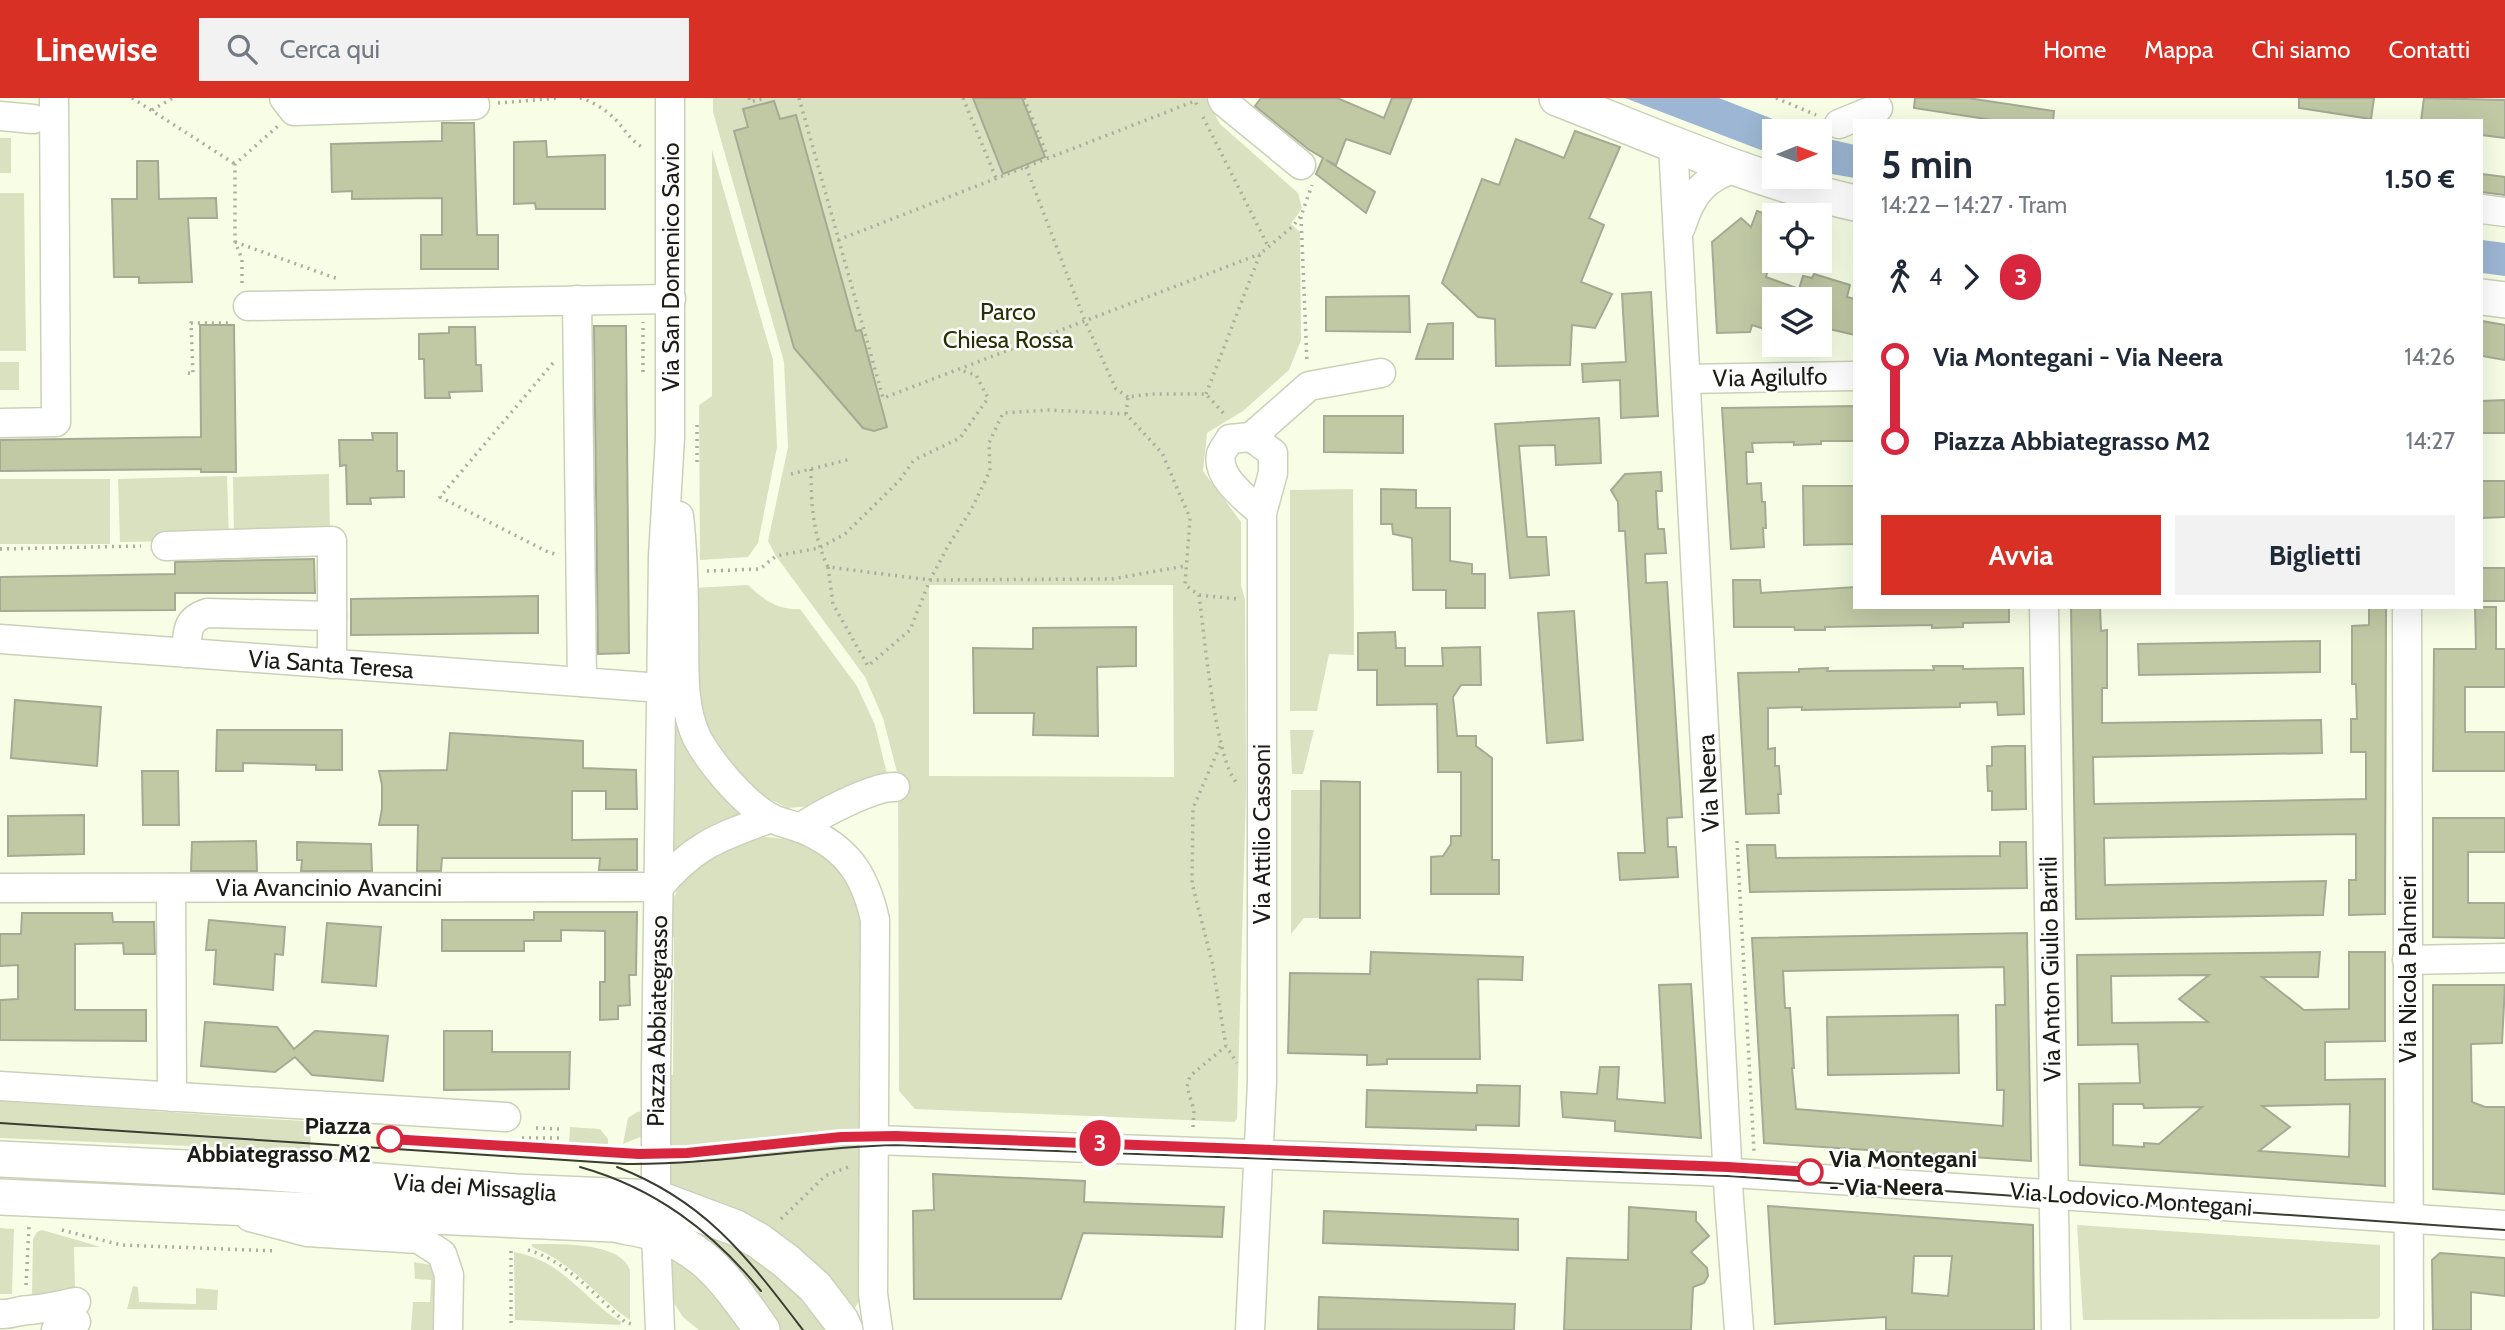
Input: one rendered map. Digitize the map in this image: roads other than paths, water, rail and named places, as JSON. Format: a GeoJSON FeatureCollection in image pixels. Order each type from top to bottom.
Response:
{"type":"FeatureCollection","features":[{"type":"Feature","properties":{"kind":"main road"},"geometry":{"type":"LineString","coordinates":[[1557,98],[1737,168],[1853,203]]}},
{"type":"Feature","properties":{"kind":"main road"},"geometry":{"type":"LineString","coordinates":[[2483,297],[2505,300]]}},
{"type":"Feature","properties":{"kind":"main road","name":"Via dei Missaglia"},"geometry":{"type":"LineString","coordinates":[[0,1159],[247,1171],[516,1192],[656,1198]]}},
{"type":"Feature","properties":{"kind":"main road","name":"Via dei Missaglia"},"geometry":{"type":"LineString","coordinates":[[0,1197],[581,1222],[613,1224],[656,1233]]}},
{"type":"Feature","properties":{"kind":"main road"},"geometry":{"type":"LineString","coordinates":[[656,1198],[736,1227],[776,1253],[815,1287],[845,1330]]}},
{"type":"Feature","properties":{"kind":"main road"},"geometry":{"type":"LineString","coordinates":[[656,1233],[691,1248],[720,1272],[762,1330]]}},
{"type":"Feature","properties":{"kind":"street"},"geometry":{"type":"LineString","coordinates":[[0,423],[56,422],[54,98]]}},
{"type":"Feature","properties":{"kind":"street","name":"Via San Domenico Savio"},"geometry":{"type":"LineString","coordinates":[[670,98],[670,437],[663,556],[673,688]]}},
{"type":"Feature","properties":{"kind":"street"},"geometry":{"type":"LineString","coordinates":[[1222,98],[1301,165]]}},
{"type":"Feature","properties":{"kind":"street"},"geometry":{"type":"LineString","coordinates":[[289,105],[475,105]]}},
{"type":"Feature","properties":{"kind":"street"},"geometry":{"type":"LineString","coordinates":[[1839,124],[1881,109]]}},
{"type":"Feature","properties":{"kind":"street"},"geometry":{"type":"LineString","coordinates":[[0,116],[33,119]]}},
{"type":"Feature","properties":{"kind":"street","name":"Via Neera"},"geometry":{"type":"LineString","coordinates":[[1673,143],[1728,1172],[1739,1330]]}},
{"type":"Feature","properties":{"kind":"street","name":"Via Neera"},"geometry":{"type":"LineString","coordinates":[[1678,237],[1687,207],[1696,193],[1712,177],[1737,168]]}},
{"type":"Feature","properties":{"kind":"street"},"geometry":{"type":"LineString","coordinates":[[2483,209],[2505,212]]}},
{"type":"Feature","properties":{"kind":"street"},"geometry":{"type":"LineString","coordinates":[[244,307],[670,299]]}},
{"type":"Feature","properties":{"kind":"street"},"geometry":{"type":"LineString","coordinates":[[577,300],[582,682]]}},
{"type":"Feature","properties":{"kind":"street"},"geometry":{"type":"LineString","coordinates":[[1262,513],[1237,490],[1224,473],[1221,454],[1309,386],[1381,373]]}},
{"type":"Feature","properties":{"kind":"street","name":"Via Agilulfo"},"geometry":{"type":"LineString","coordinates":[[1686,379],[1853,376]]}},
{"type":"Feature","properties":{"kind":"street","name":"Via Attilio Cassoni"},"geometry":{"type":"LineString","coordinates":[[1240,438],[1273,453],[1273,472],[1262,513],[1262,1082],[1250,1330]]}},
{"type":"Feature","properties":{"kind":"street"},"geometry":{"type":"LineString","coordinates":[[166,546],[332,541],[332,664]]}},
{"type":"Feature","properties":{"kind":"street","name":"Via Anton Giulio Barrili"},"geometry":{"type":"LineString","coordinates":[[2044,609],[2056,1330]]}},
{"type":"Feature","properties":{"kind":"street","name":"Via Nicola Palmieri"},"geometry":{"type":"LineString","coordinates":[[2407,609],[2409,1330]]}},
{"type":"Feature","properties":{"kind":"street"},"geometry":{"type":"LineString","coordinates":[[186,653],[188,629],[196,617],[207,613],[332,616]]}},
{"type":"Feature","properties":{"kind":"street","name":"Via Santa Teresa"},"geometry":{"type":"LineString","coordinates":[[0,639],[673,688]]}},
{"type":"Feature","properties":{"kind":"street"},"geometry":{"type":"LineString","coordinates":[[673,688],[689,710],[697,737],[736,791],[771,818],[800,828],[835,847],[855,868],[865,884],[875,920],[873,1294],[878,1330]]}},
{"type":"Feature","properties":{"kind":"street","name":"Piazza Abbiategrasso"},"geometry":{"type":"LineString","coordinates":[[660,1330],[656,1233],[659,887],[673,688]]}},
{"type":"Feature","properties":{"kind":"street"},"geometry":{"type":"LineString","coordinates":[[800,828],[866,794],[895,787]]}},
{"type":"Feature","properties":{"kind":"street","name":"Piazza Abbiategrasso"},"geometry":{"type":"LineString","coordinates":[[659,887],[679,863],[701,847],[771,818]]}},
{"type":"Feature","properties":{"kind":"street","name":"Via Avancinio Avancini"},"geometry":{"type":"LineString","coordinates":[[0,888],[659,887]]}},
{"type":"Feature","properties":{"kind":"street"},"geometry":{"type":"LineString","coordinates":[[171,888],[172,1097]]}},
{"type":"Feature","properties":{"kind":"street"},"geometry":{"type":"LineString","coordinates":[[2407,960],[2505,958]]}},
{"type":"Feature","properties":{"kind":"street"},"geometry":{"type":"LineString","coordinates":[[0,1086],[172,1097],[514,1127]]}},
{"type":"Feature","properties":{"kind":"street","name":"Via Lodovico Montegani"},"geometry":{"type":"LineString","coordinates":[[875,1140],[1728,1172],[2505,1225]]}},
{"type":"Feature","properties":{"kind":"street"},"geometry":{"type":"LineString","coordinates":[[207,1206],[307,1232],[419,1239],[442,1254],[449,1275],[448,1330]]}},
{"type":"Feature","properties":{"kind":"street"},"geometry":{"type":"LineString","coordinates":[[852,1330],[861,1321],[873,1294]]}},
{"type":"Feature","properties":{"kind":"street"},"geometry":{"type":"LineString","coordinates":[[659,1302],[680,1330]]}},
{"type":"Feature","properties":{"kind":"street"},"geometry":{"type":"LineString","coordinates":[[20,1312],[71,1316]]}},
{"type":"Feature","properties":{"kind":"water"},"geometry":{"type":"Polygon","coordinates":[[[1625,98],[1719,98],[1773,119],[1762,119],[1762,150],[1625,98]]]}},
{"type":"Feature","properties":{"kind":"water"},"geometry":{"type":"Polygon","coordinates":[[[1832,140],[1853,145],[1853,178],[1832,174],[1832,140]]]}},
{"type":"Feature","properties":{"kind":"water"},"geometry":{"type":"Polygon","coordinates":[[[2483,240],[2505,243],[2505,276],[2483,273],[2483,240]]]}},
{"type":"Feature","properties":{"kind":"tram line"},"geometry":{"type":"LineString","coordinates":[[0,1123],[626,1164],[693,1162],[896,1145],[1728,1176],[2505,1230]]}},
{"type":"Feature","properties":{"kind":"tram line","name":"3"},"geometry":{"type":"LineString","coordinates":[[390,1139],[639,1154],[687,1153],[841,1137],[896,1136],[1810,1172]]}},
{"type":"Feature","properties":{"kind":"tram line"},"geometry":{"type":"LineString","coordinates":[[580,1167],[633,1187],[680,1214],[723,1249],[761,1291]]}},
{"type":"Feature","properties":{"kind":"tram line"},"geometry":{"type":"LineString","coordinates":[[617,1167],[648,1181],[700,1214],[743,1255],[803,1330]]}},
{"type":"Feature","properties":{"kind":"place","name":"Piazza Abbiategrasso M2"},"geometry":{"type":"Point","coordinates":[390,1139]}},
{"type":"Feature","properties":{"kind":"place","name":"Via Montegani - Via Neera"},"geometry":{"type":"Point","coordinates":[1810,1172]}},
{"type":"Feature","properties":{"kind":"park label","name":"Parco Chiesa Rossa"},"geometry":{"type":"Point","coordinates":[1008,325]}}]}
